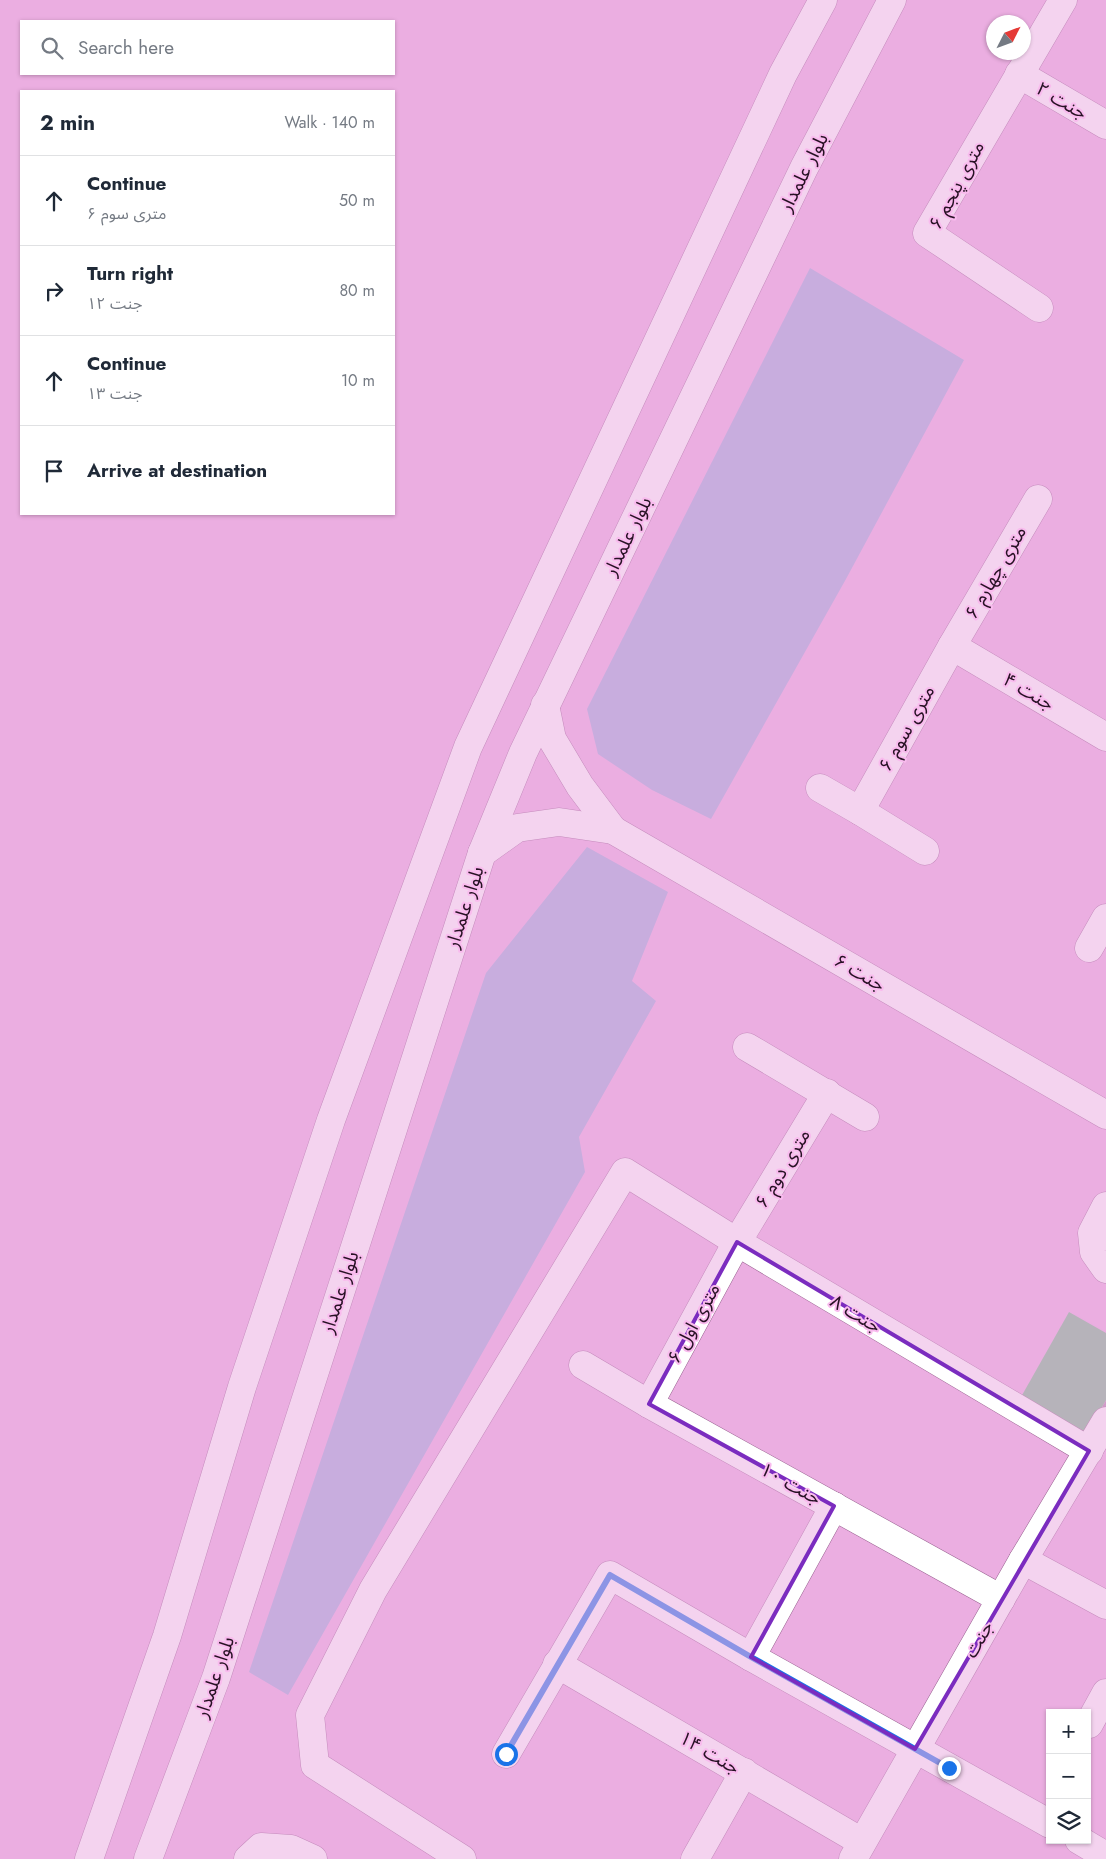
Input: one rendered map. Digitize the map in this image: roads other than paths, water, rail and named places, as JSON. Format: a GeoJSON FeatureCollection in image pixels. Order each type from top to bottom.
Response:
{"type":"FeatureCollection","features":[{"type":"Feature","properties":{"kind":"street"},"geometry":{"type":"LineString","coordinates":[[89,1859],[167,1636],[242,1388],[331,1120],[468,747],[783,74],[823,0]]}},
{"type":"Feature","properties":{"kind":"street","name":"بلوار علمدار"},"geometry":{"type":"LineString","coordinates":[[148,1859],[216,1678],[301,1408],[482,853],[523,753],[804,168],[892,0]]}},
{"type":"Feature","properties":{"kind":"street"},"geometry":{"type":"LineString","coordinates":[[1019,74],[1063,0]]}},
{"type":"Feature","properties":{"kind":"street","name":"جنت ۲"},"geometry":{"type":"LineString","coordinates":[[1019,74],[1106,125]]}},
{"type":"Feature","properties":{"kind":"street","name":"۶ متری پنجم"},"geometry":{"type":"LineString","coordinates":[[1019,74],[927,233],[1039,308]]}},
{"type":"Feature","properties":{"kind":"street","name":"۶ متری چهارم"},"geometry":{"type":"LineString","coordinates":[[952,646],[1038,499]]}},
{"type":"Feature","properties":{"kind":"street","name":"جنت ۴"},"geometry":{"type":"LineString","coordinates":[[952,646],[1106,737]]}},
{"type":"Feature","properties":{"kind":"street","name":"۶ متری سوم"},"geometry":{"type":"LineString","coordinates":[[860,811],[952,646]]}},
{"type":"Feature","properties":{"kind":"street"},"geometry":{"type":"LineString","coordinates":[[546,705],[552,740],[580,786],[613,830]]}},
{"type":"Feature","properties":{"kind":"street"},"geometry":{"type":"LineString","coordinates":[[820,788],[925,851]]}},
{"type":"Feature","properties":{"kind":"street"},"geometry":{"type":"LineString","coordinates":[[482,853],[517,828],[559,822],[613,830]]}},
{"type":"Feature","properties":{"kind":"street","name":"جنت ۶"},"geometry":{"type":"LineString","coordinates":[[613,830],[1106,1115]]}},
{"type":"Feature","properties":{"kind":"street"},"geometry":{"type":"LineString","coordinates":[[1088,948],[1106,918]]}},
{"type":"Feature","properties":{"kind":"street"},"geometry":{"type":"LineString","coordinates":[[747,1047],[865,1117]]}},
{"type":"Feature","properties":{"kind":"street","name":"۶ متری دوم"},"geometry":{"type":"LineString","coordinates":[[737,1242],[827,1093]]}},
{"type":"Feature","properties":{"kind":"street","name":"جنت ۸"},"geometry":{"type":"LineString","coordinates":[[462,1859],[315,1765],[310,1715],[373,1590],[625,1172],[737,1242],[1089,1451]]}},
{"type":"Feature","properties":{"kind":"street"},"geometry":{"type":"LineString","coordinates":[[1106,1206],[1092,1233],[1094,1252],[1106,1269]]}},
{"type":"Feature","properties":{"kind":"street","name":"۶ متری اول"},"geometry":{"type":"LineString","coordinates":[[649,1404],[737,1242]]}},
{"type":"Feature","properties":{"kind":"street","name":"جنت ۱۰"},"geometry":{"type":"LineString","coordinates":[[583,1365],[649,1404],[1001,1599]]}},
{"type":"Feature","properties":{"kind":"street","name":"جنت"},"geometry":{"type":"LineString","coordinates":[[858,1850],[1023,1560],[1106,1421]]}},
{"type":"Feature","properties":{"kind":"street"},"geometry":{"type":"LineString","coordinates":[[751,1657],[834,1506]]}},
{"type":"Feature","properties":{"kind":"street"},"geometry":{"type":"LineString","coordinates":[[1023,1560],[1106,1605]]}},
{"type":"Feature","properties":{"kind":"street"},"geometry":{"type":"LineString","coordinates":[[506,1754],[610,1575],[751,1657],[1046,1822]]}},
{"type":"Feature","properties":{"kind":"street","name":"جنت ۱۴"},"geometry":{"type":"LineString","coordinates":[[558,1664],[744,1772],[858,1850]]}},
{"type":"Feature","properties":{"kind":"street"},"geometry":{"type":"LineString","coordinates":[[1091,1720],[1106,1693]]}},
{"type":"Feature","properties":{"kind":"street"},"geometry":{"type":"LineString","coordinates":[[695,1859],[744,1772]]}},
{"type":"Feature","properties":{"kind":"street"},"geometry":{"type":"LineString","coordinates":[[1086,1844],[1105,1855]]}},
{"type":"Feature","properties":{"kind":"street"},"geometry":{"type":"LineString","coordinates":[[248,1859],[261,1847],[291,1849],[313,1859]]}}]}
